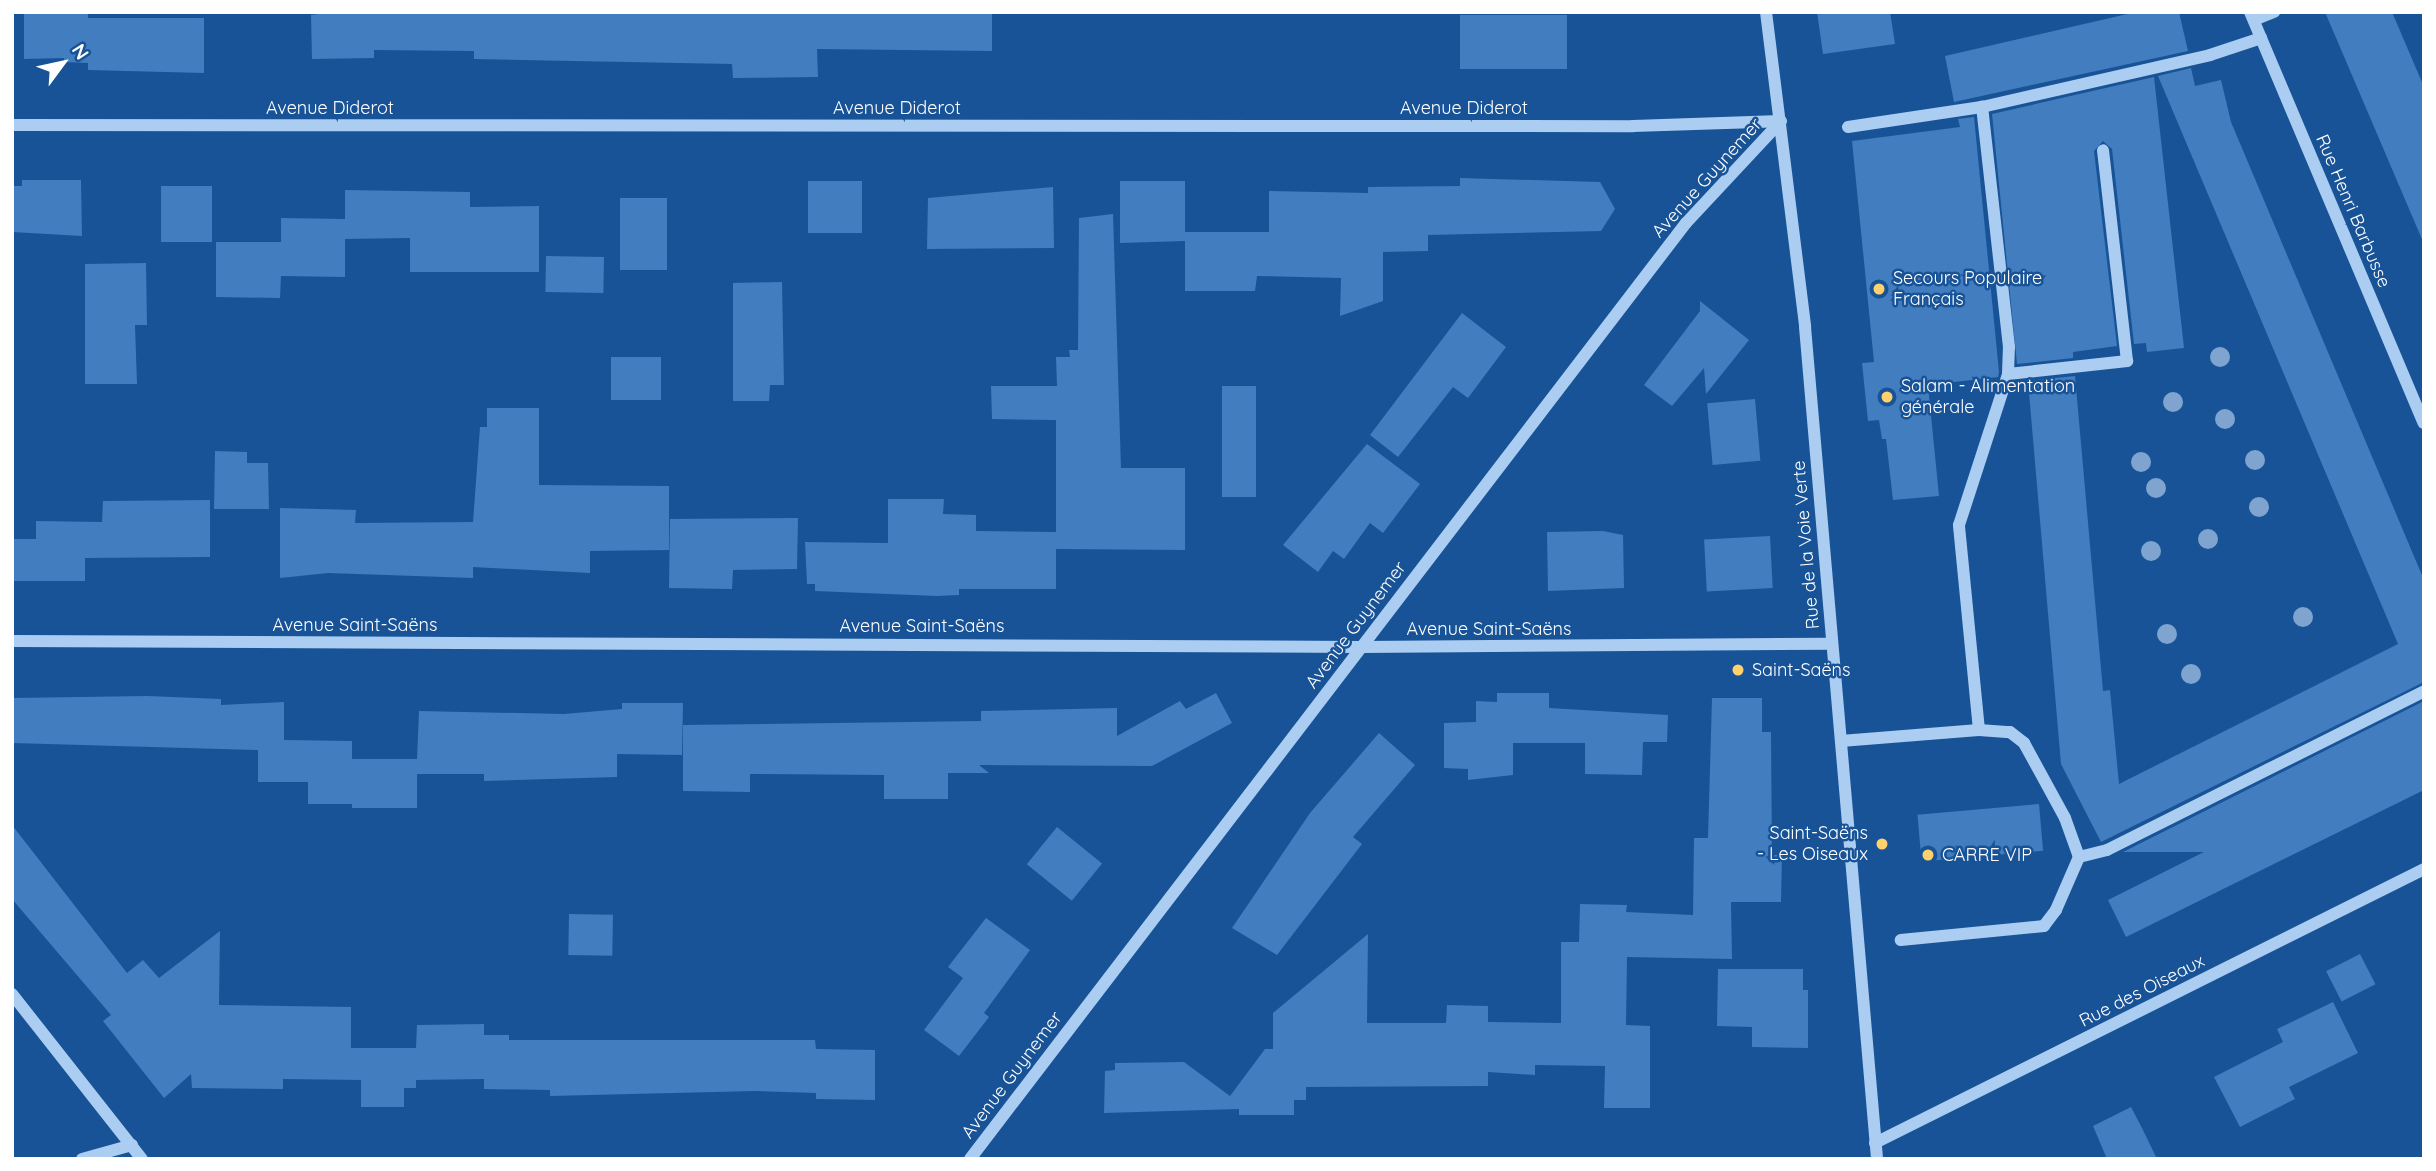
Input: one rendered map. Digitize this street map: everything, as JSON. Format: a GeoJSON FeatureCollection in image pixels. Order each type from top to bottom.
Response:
{"type":"FeatureCollection","features":[{"type":"Feature","properties":{"kind":"street","name":"Rue de la Voie Verte"},"geometry":{"type":"LineString","coordinates":[[1766,12],[1805,327],[1877,1159]]}},
{"type":"Feature","properties":{"kind":"street"},"geometry":{"type":"LineString","coordinates":[[2252,16],[2274,12]]}},
{"type":"Feature","properties":{"kind":"street","name":"Rue Henri Barbusse"},"geometry":{"type":"LineString","coordinates":[[2252,16],[2424,423]]}},
{"type":"Feature","properties":{"kind":"street"},"geometry":{"type":"LineString","coordinates":[[1848,127],[1982,107],[2210,55],[2261,38]]}},
{"type":"Feature","properties":{"kind":"street"},"geometry":{"type":"LineString","coordinates":[[1979,730],[1959,525],[2008,374],[1982,107]]}},
{"type":"Feature","properties":{"kind":"street","name":"Avenue Diderot"},"geometry":{"type":"LineString","coordinates":[[12,125],[1633,126],[1781,121]]}},
{"type":"Feature","properties":{"kind":"street","name":"Avenue Guynemer"},"geometry":{"type":"LineString","coordinates":[[970,1159],[1686,223],[1781,121]]}},
{"type":"Feature","properties":{"kind":"street"},"geometry":{"type":"LineString","coordinates":[[2008,374],[2127,361],[2103,150]]}},
{"type":"Feature","properties":{"kind":"street"},"geometry":{"type":"LineString","coordinates":[[2411,394],[2424,387]]}},
{"type":"Feature","properties":{"kind":"street","name":"Avenue Saint-Saëns"},"geometry":{"type":"LineString","coordinates":[[12,641],[1362,647],[1832,644]]}},
{"type":"Feature","properties":{"kind":"street"},"geometry":{"type":"LineString","coordinates":[[2079,857],[2107,850],[2424,691]]}},
{"type":"Feature","properties":{"kind":"street"},"geometry":{"type":"LineString","coordinates":[[1841,741],[1979,730],[2010,732],[2024,743],[2065,818],[2079,857],[2056,910],[2044,926],[1901,940]]}},
{"type":"Feature","properties":{"kind":"street","name":"Rue des Oiseaux"},"geometry":{"type":"LineString","coordinates":[[1875,1143],[2424,869]]}},
{"type":"Feature","properties":{"kind":"street"},"geometry":{"type":"LineString","coordinates":[[12,994],[142,1159]]}},
{"type":"Feature","properties":{"kind":"street"},"geometry":{"type":"LineString","coordinates":[[82,1159],[132,1145]]}},
{"type":"Feature","properties":{"kind":"building"},"geometry":{"type":"Polygon","coordinates":[[[24,12],[88,12],[88,18],[204,18],[204,73],[88,70],[88,63],[64,62],[64,58],[24,59],[24,12]]]}},
{"type":"Feature","properties":{"kind":"building"},"geometry":{"type":"Polygon","coordinates":[[[331,12],[992,12],[992,51],[817,49],[818,77],[733,78],[732,64],[474,59],[474,51],[374,50],[374,58],[312,59],[311,15],[331,12]]]}},
{"type":"Feature","properties":{"kind":"building"},"geometry":{"type":"Polygon","coordinates":[[[1817,12],[1890,12],[1895,44],[1823,54],[1817,12]]]}},
{"type":"Feature","properties":{"kind":"building"},"geometry":{"type":"Polygon","coordinates":[[[2136,12],[2179,12],[2188,51],[1954,102],[1945,56],[2136,12]]]}},
{"type":"Feature","properties":{"kind":"building"},"geometry":{"type":"Polygon","coordinates":[[[2325,12],[2392,12],[2424,87],[2424,244],[2325,12]]]}},
{"type":"Feature","properties":{"kind":"building"},"geometry":{"type":"Polygon","coordinates":[[[1460,15],[1567,15],[1567,69],[1460,69],[1460,15]]]}},
{"type":"Feature","properties":{"kind":"building"},"geometry":{"type":"Polygon","coordinates":[[[2191,68],[2195,86],[2221,80],[2231,122],[2424,580],[2424,682],[2101,842],[2061,764],[2028,381],[2075,376],[2103,691],[2110,690],[2119,784],[2398,644],[2158,76],[2191,68]]]}},
{"type":"Feature","properties":{"kind":"building"},"geometry":{"type":"Polygon","coordinates":[[[2154,77],[2184,348],[2147,352],[2146,343],[2134,344],[2112,149],[2103,141],[2094,151],[2117,346],[2073,352],[2073,358],[2017,364],[1992,114],[2154,77]]]}},
{"type":"Feature","properties":{"kind":"building"},"geometry":{"type":"Polygon","coordinates":[[[1974,117],[1998,377],[1928,385],[1939,496],[1893,500],[1886,439],[1882,439],[1879,420],[1868,421],[1862,363],[1874,362],[1852,141],[1960,127],[1958,119],[1974,117]]]}},
{"type":"Feature","properties":{"kind":"building"},"geometry":{"type":"Polygon","coordinates":[[[1460,178],[1600,182],[1615,209],[1601,231],[1428,235],[1428,251],[1383,252],[1383,301],[1340,316],[1341,278],[1257,276],[1255,291],[1185,291],[1185,241],[1120,243],[1120,181],[1185,181],[1185,232],[1269,232],[1269,191],[1368,193],[1368,187],[1460,186],[1460,178]]]}},
{"type":"Feature","properties":{"kind":"building"},"geometry":{"type":"Polygon","coordinates":[[[22,180],[81,180],[82,236],[12,232],[12,186],[22,186],[22,180]]]}},
{"type":"Feature","properties":{"kind":"building"},"geometry":{"type":"Polygon","coordinates":[[[808,181],[862,181],[862,233],[808,233],[808,181]]]}},
{"type":"Feature","properties":{"kind":"building"},"geometry":{"type":"Polygon","coordinates":[[[161,186],[212,186],[212,242],[161,242],[161,186]]]}},
{"type":"Feature","properties":{"kind":"building"},"geometry":{"type":"Polygon","coordinates":[[[1053,187],[1054,248],[927,249],[928,198],[1053,187]]]}},
{"type":"Feature","properties":{"kind":"building"},"geometry":{"type":"Polygon","coordinates":[[[345,190],[470,192],[470,207],[539,206],[539,272],[410,272],[410,238],[345,239],[345,277],[281,276],[280,298],[216,297],[216,242],[281,242],[281,218],[345,219],[345,190]]]}},
{"type":"Feature","properties":{"kind":"building"},"geometry":{"type":"Polygon","coordinates":[[[620,198],[667,198],[667,270],[620,270],[620,198]]]}},
{"type":"Feature","properties":{"kind":"building"},"geometry":{"type":"Polygon","coordinates":[[[1113,214],[1121,468],[1185,468],[1185,550],[1056,549],[1056,589],[959,589],[959,595],[937,596],[815,591],[815,584],[807,584],[805,542],[888,543],[888,499],[944,499],[943,514],[976,515],[976,531],[1056,532],[1056,420],[992,419],[991,386],[1057,386],[1056,357],[1070,357],[1069,350],[1078,350],[1079,218],[1113,214]]]}},
{"type":"Feature","properties":{"kind":"building"},"geometry":{"type":"Polygon","coordinates":[[[546,256],[604,257],[603,293],[545,292],[546,256]]]}},
{"type":"Feature","properties":{"kind":"building"},"geometry":{"type":"Polygon","coordinates":[[[146,263],[147,325],[135,325],[137,384],[85,384],[85,264],[146,263]]]}},
{"type":"Feature","properties":{"kind":"building"},"geometry":{"type":"Polygon","coordinates":[[[782,282],[784,385],[770,385],[769,401],[733,401],[733,283],[782,282]]]}},
{"type":"Feature","properties":{"kind":"building"},"geometry":{"type":"Polygon","coordinates":[[[1700,301],[1749,340],[1706,394],[1704,368],[1672,406],[1644,385],[1700,311],[1700,301]]]}},
{"type":"Feature","properties":{"kind":"building"},"geometry":{"type":"Polygon","coordinates":[[[1462,313],[1506,347],[1468,398],[1453,387],[1398,457],[1370,435],[1462,313]]]}},
{"type":"Feature","properties":{"kind":"building"},"geometry":{"type":"Polygon","coordinates":[[[611,357],[661,357],[661,400],[611,400],[611,357]]]}},
{"type":"Feature","properties":{"kind":"building"},"geometry":{"type":"Polygon","coordinates":[[[1222,386],[1256,386],[1256,497],[1222,497],[1222,386]]]}},
{"type":"Feature","properties":{"kind":"building"},"geometry":{"type":"Polygon","coordinates":[[[1755,399],[1760,461],[1713,465],[1707,403],[1755,399]]]}},
{"type":"Feature","properties":{"kind":"building"},"geometry":{"type":"Polygon","coordinates":[[[487,408],[539,408],[539,485],[669,486],[669,550],[590,551],[590,573],[473,567],[473,578],[328,573],[280,578],[280,508],[356,510],[355,523],[473,522],[480,427],[487,427],[487,408]]]}},
{"type":"Feature","properties":{"kind":"building"},"geometry":{"type":"Polygon","coordinates":[[[1367,444],[1420,484],[1383,533],[1370,523],[1344,559],[1333,551],[1318,572],[1283,545],[1367,444]]]}},
{"type":"Feature","properties":{"kind":"building"},"geometry":{"type":"Polygon","coordinates":[[[215,451],[247,452],[247,463],[268,463],[269,509],[214,509],[215,451]]]}},
{"type":"Feature","properties":{"kind":"building"},"geometry":{"type":"Polygon","coordinates":[[[210,500],[210,557],[85,558],[85,581],[12,581],[12,539],[36,539],[36,521],[102,522],[103,501],[210,500]]]}},
{"type":"Feature","properties":{"kind":"building"},"geometry":{"type":"Polygon","coordinates":[[[798,518],[797,569],[733,570],[732,589],[669,588],[670,519],[798,518]]]}},
{"type":"Feature","properties":{"kind":"building"},"geometry":{"type":"Polygon","coordinates":[[[1603,531],[1623,535],[1624,588],[1548,591],[1547,532],[1603,531]]]}},
{"type":"Feature","properties":{"kind":"building"},"geometry":{"type":"Polygon","coordinates":[[[1770,536],[1773,588],[1707,591],[1704,539],[1770,536]]]}},
{"type":"Feature","properties":{"kind":"building"},"geometry":{"type":"Polygon","coordinates":[[[1216,693],[1232,723],[1152,766],[979,765],[989,773],[948,773],[948,799],[884,799],[884,775],[750,774],[750,792],[683,791],[683,725],[981,721],[981,711],[1117,708],[1117,736],[1180,701],[1186,709],[1216,693]]]}},
{"type":"Feature","properties":{"kind":"building"},"geometry":{"type":"Polygon","coordinates":[[[1497,693],[1549,693],[1549,708],[1668,715],[1667,742],[1643,742],[1642,775],[1585,774],[1585,743],[1513,743],[1513,775],[1468,780],[1468,769],[1444,768],[1444,723],[1476,722],[1476,701],[1497,702],[1497,693]]]}},
{"type":"Feature","properties":{"kind":"building"},"geometry":{"type":"Polygon","coordinates":[[[147,696],[221,699],[221,705],[284,702],[284,740],[352,741],[352,759],[417,759],[419,711],[564,714],[622,709],[622,703],[683,703],[682,755],[617,754],[617,777],[484,781],[484,774],[417,774],[417,808],[352,808],[352,804],[308,804],[308,782],[258,782],[258,750],[12,743],[12,698],[147,696]]]}},
{"type":"Feature","properties":{"kind":"building"},"geometry":{"type":"Polygon","coordinates":[[[1712,698],[1762,698],[1762,732],[1771,732],[1772,855],[1782,855],[1781,902],[1731,902],[1732,959],[1627,957],[1626,1025],[1650,1026],[1650,1108],[1604,1108],[1605,1066],[1535,1065],[1535,1075],[1488,1072],[1488,1086],[1306,1087],[1306,1100],[1294,1100],[1294,1115],[1239,1115],[1239,1109],[1104,1113],[1105,1071],[1115,1070],[1115,1063],[1184,1062],[1230,1096],[1265,1049],[1273,1049],[1273,1013],[1368,934],[1367,1023],[1446,1023],[1447,1005],[1488,1006],[1488,1022],[1561,1023],[1561,942],[1579,942],[1580,904],[1627,905],[1626,912],[1693,915],[1694,838],[1708,838],[1712,698]]]}},
{"type":"Feature","properties":{"kind":"building"},"geometry":{"type":"Polygon","coordinates":[[[2424,701],[2424,790],[2126,937],[2108,900],[2204,852],[2123,852],[2424,701]]]}},
{"type":"Feature","properties":{"kind":"building"},"geometry":{"type":"Polygon","coordinates":[[[1379,733],[1415,765],[1353,837],[1362,844],[1277,955],[1232,928],[1310,813],[1379,733]]]}},
{"type":"Feature","properties":{"kind":"building"},"geometry":{"type":"Polygon","coordinates":[[[2039,804],[2043,851],[1922,861],[1917,815],[2039,804]]]}},
{"type":"Feature","properties":{"kind":"building"},"geometry":{"type":"Polygon","coordinates":[[[12,825],[127,973],[143,960],[159,978],[220,931],[219,1005],[351,1007],[351,1048],[416,1048],[417,1025],[484,1024],[484,1035],[509,1035],[509,1040],[815,1040],[816,1049],[875,1050],[875,1100],[816,1099],[816,1093],[755,1091],[550,1096],[550,1090],[484,1089],[484,1079],[416,1080],[416,1088],[404,1088],[404,1107],[361,1107],[361,1080],[283,1079],[283,1089],[192,1088],[191,1074],[164,1098],[103,1021],[111,1015],[12,899],[12,825]]]}},
{"type":"Feature","properties":{"kind":"building"},"geometry":{"type":"Polygon","coordinates":[[[1057,827],[1102,864],[1072,901],[1027,864],[1057,827]]]}},
{"type":"Feature","properties":{"kind":"building"},"geometry":{"type":"Polygon","coordinates":[[[569,914],[613,915],[612,956],[568,955],[569,914]]]}},
{"type":"Feature","properties":{"kind":"building"},"geometry":{"type":"Polygon","coordinates":[[[986,918],[1030,950],[984,1013],[989,1017],[959,1056],[924,1030],[963,978],[948,967],[986,918]]]}},
{"type":"Feature","properties":{"kind":"building"},"geometry":{"type":"Polygon","coordinates":[[[2360,954],[2375,984],[2342,1002],[2326,971],[2360,954]]]}},
{"type":"Feature","properties":{"kind":"building"},"geometry":{"type":"Polygon","coordinates":[[[1718,969],[1803,969],[1803,990],[1808,990],[1808,1048],[1752,1047],[1752,1027],[1717,1026],[1718,969]]]}},
{"type":"Feature","properties":{"kind":"building"},"geometry":{"type":"Polygon","coordinates":[[[2333,1002],[2358,1053],[2289,1087],[2295,1099],[2240,1127],[2214,1077],[2283,1042],[2277,1029],[2333,1002]]]}},
{"type":"Feature","properties":{"kind":"building"},"geometry":{"type":"Polygon","coordinates":[[[2131,1107],[2157,1159],[2107,1159],[2093,1126],[2131,1107]]]}},
{"type":"Feature","properties":{"kind":"place","name":"Secours Populaire Français"},"geometry":{"type":"Point","coordinates":[1879,289]}},
{"type":"Feature","properties":{"kind":"place","name":"Salam - Alimentation générale"},"geometry":{"type":"Point","coordinates":[1887,397]}},
{"type":"Feature","properties":{"kind":"place","name":"Saint-Saëns"},"geometry":{"type":"Point","coordinates":[1738,670]}},
{"type":"Feature","properties":{"kind":"place","name":"Saint-Saëns - Les Oiseaux"},"geometry":{"type":"Point","coordinates":[1882,844]}},
{"type":"Feature","properties":{"kind":"place","name":"CARRE VIP"},"geometry":{"type":"Point","coordinates":[1928,855]}}]}
